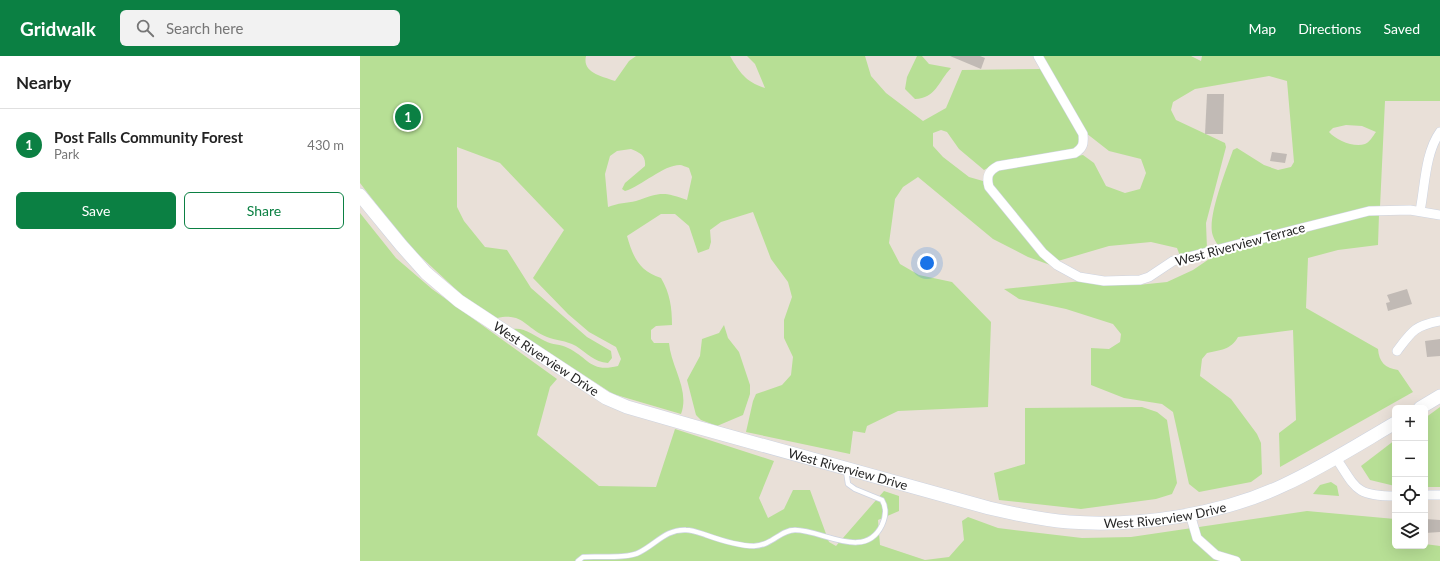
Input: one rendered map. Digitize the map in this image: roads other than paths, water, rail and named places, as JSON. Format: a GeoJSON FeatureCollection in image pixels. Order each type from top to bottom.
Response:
{"type":"FeatureCollection","features":[{"type":"Feature","properties":{"kind":"street","name":"West Riverview Terrace"},"geometry":{"type":"LineString","coordinates":[[1038,56],[1080,127],[1084,142],[1081,149],[1075,153],[998,166],[990,170],[987,179],[989,187],[1043,253],[1057,265],[1079,276],[1104,281],[1140,280],[1149,277],[1172,261],[1350,216],[1390,210],[1420,211],[1440,215]]}},
{"type":"Feature","properties":{"kind":"street"},"geometry":{"type":"LineString","coordinates":[[1420,211],[1429,157],[1436,138],[1440,132]]}},
{"type":"Feature","properties":{"kind":"street","name":"West Riverview Drive"},"geometry":{"type":"LineString","coordinates":[[360,194],[401,245],[426,273],[459,301],[606,398],[634,409],[989,508],[1032,517],[1068,522],[1099,523],[1142,521],[1190,514],[1239,503],[1275,489],[1336,458],[1392,425]]}},
{"type":"Feature","properties":{"kind":"street"},"geometry":{"type":"LineString","coordinates":[[1397,351],[1412,331],[1422,325],[1440,321]]}},
{"type":"Feature","properties":{"kind":"street"},"geometry":{"type":"LineString","coordinates":[[1425,405],[1440,396]]}},
{"type":"Feature","properties":{"kind":"street"},"geometry":{"type":"LineString","coordinates":[[1336,458],[1352,484],[1357,489],[1370,494],[1392,496]]}},
{"type":"Feature","properties":{"kind":"street"},"geometry":{"type":"LineString","coordinates":[[1428,495],[1440,495]]}},
{"type":"Feature","properties":{"kind":"street"},"geometry":{"type":"LineString","coordinates":[[1190,514],[1197,538],[1216,555],[1236,561]]}},
{"type":"Feature","properties":{"kind":"lane"},"geometry":{"type":"LineString","coordinates":[[578,561],[583,557],[639,553],[674,530],[687,530],[718,539],[753,546],[768,544],[785,532],[794,530],[812,533],[847,546],[864,543],[871,540],[880,530],[886,518],[886,506],[882,500],[855,489],[848,484],[846,469]]}},
{"type":"Feature","properties":{"kind":"place","name":"Post Falls Community Forest"},"geometry":{"type":"Point","coordinates":[408,117]}}]}
